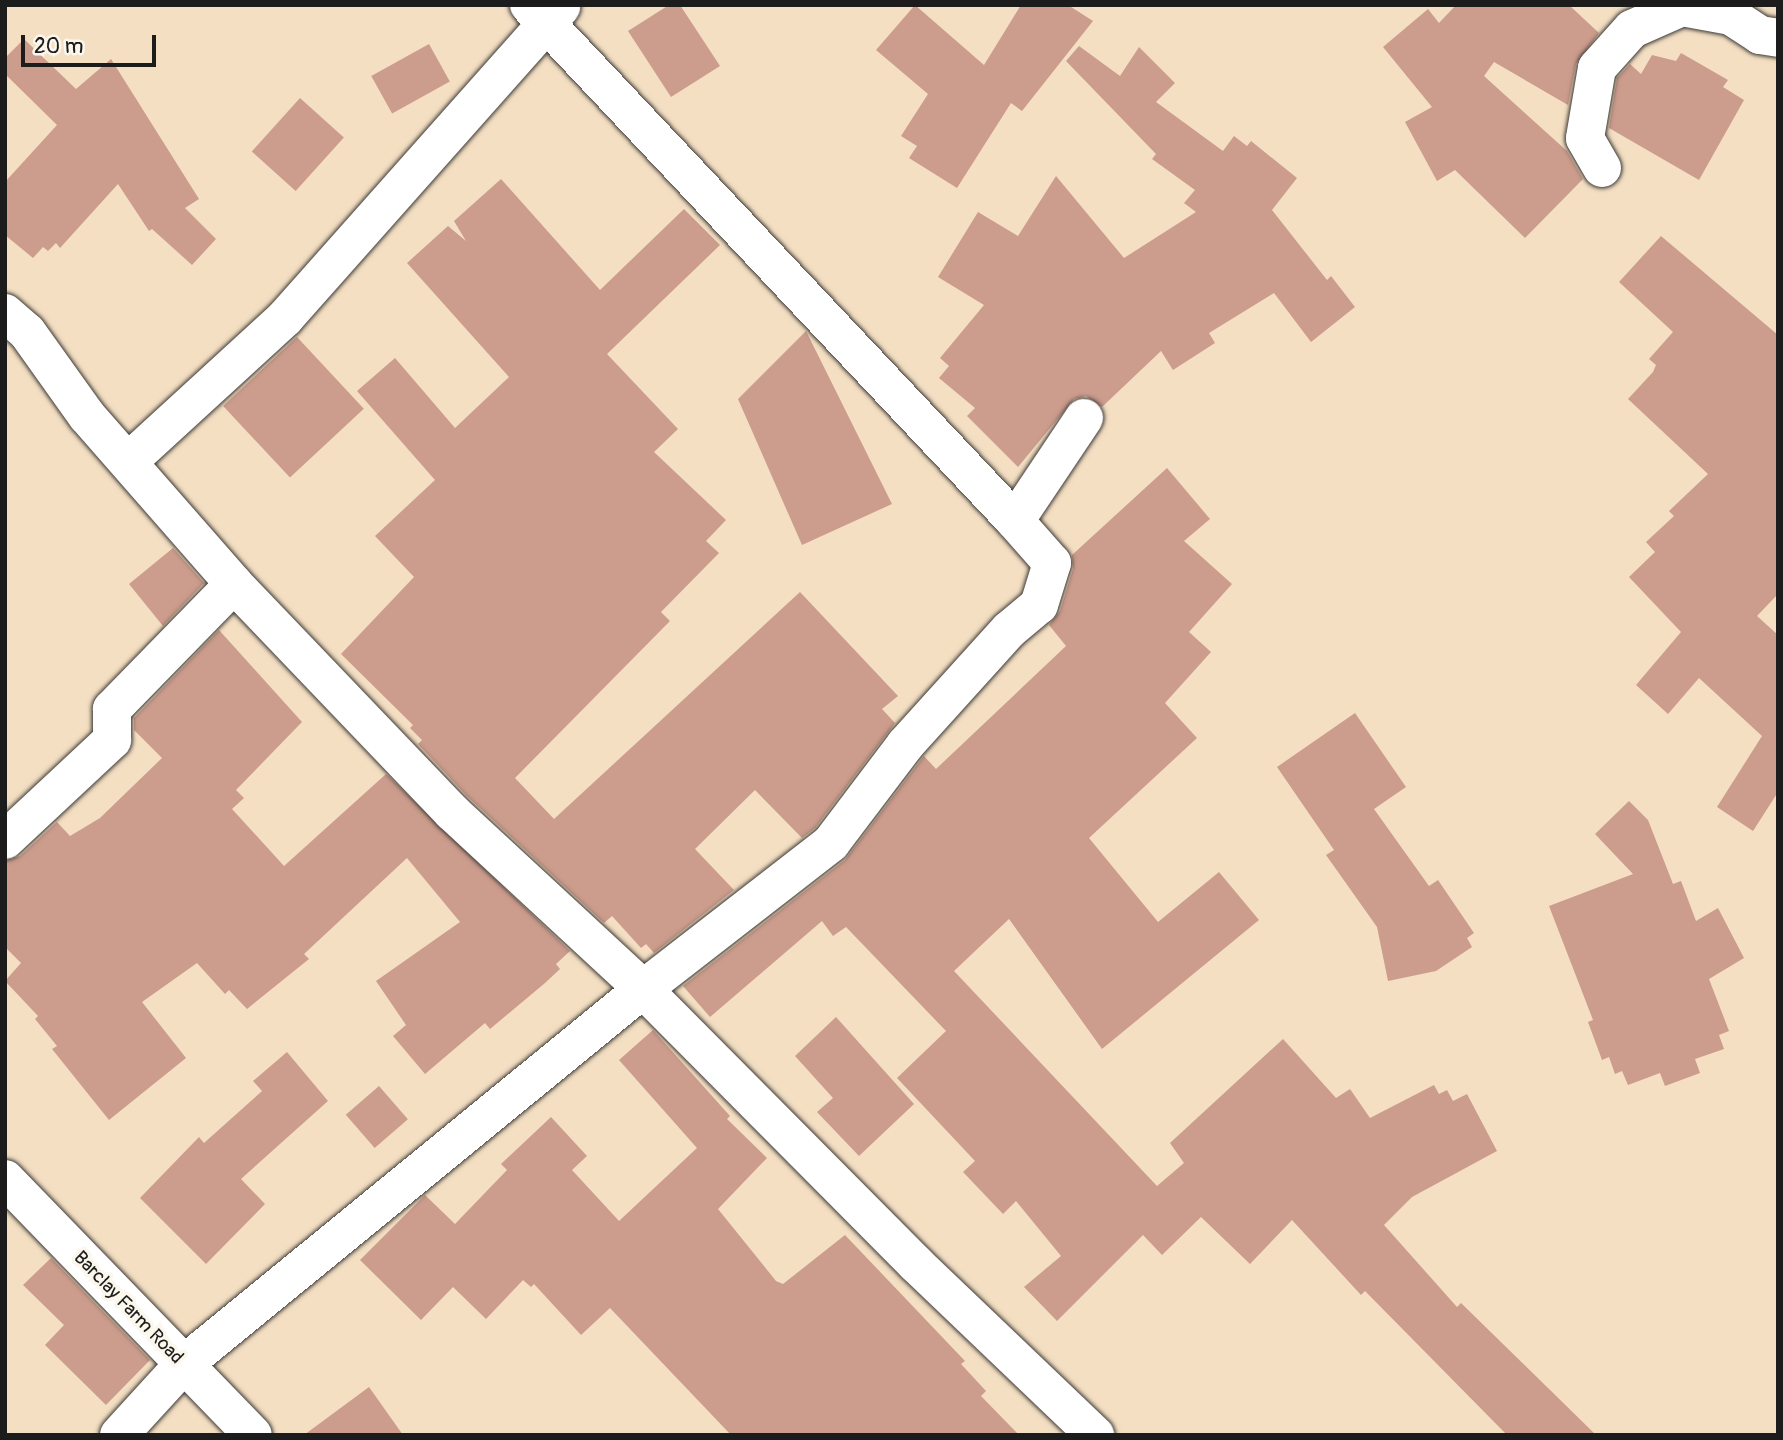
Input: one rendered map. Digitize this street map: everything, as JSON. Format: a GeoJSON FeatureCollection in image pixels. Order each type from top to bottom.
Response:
{"type":"FeatureCollection","features":[{"type":"Feature","properties":{"kind":"street"},"geometry":{"type":"LineString","coordinates":[[1602,168],[1586,138],[1597,68],[1632,29],[1682,7],[1731,16],[1760,35],[1778,38]]}},
{"type":"Feature","properties":{"kind":"street"},"geometry":{"type":"LineString","coordinates":[[119,1435],[183,1365],[643,989],[831,843],[905,745],[1009,630],[1039,606],[1052,563],[545,11],[285,317],[129,461]]}},
{"type":"Feature","properties":{"kind":"street"},"geometry":{"type":"LineString","coordinates":[[5,313],[27,332],[87,416],[234,584],[452,812],[643,989],[916,1264],[1095,1435]]}},
{"type":"Feature","properties":{"kind":"street"},"geometry":{"type":"LineString","coordinates":[[1015,521],[1084,418]]}},
{"type":"Feature","properties":{"kind":"street"},"geometry":{"type":"LineString","coordinates":[[5,840],[112,740],[112,709],[234,584]]}},
{"type":"Feature","properties":{"kind":"street","name":"Barclay Farm Road"},"geometry":{"type":"LineString","coordinates":[[5,1179],[253,1435]]}},
{"type":"Feature","properties":{"kind":"building"},"geometry":{"type":"Polygon","coordinates":[[[669,5],[680,5],[720,66],[671,97],[628,31],[669,5]]]}},
{"type":"Feature","properties":{"kind":"building"},"geometry":{"type":"Polygon","coordinates":[[[915,5],[984,65],[1021,5],[1068,5],[1093,21],[1022,111],[1011,103],[957,188],[909,158],[917,146],[901,136],[928,94],[876,50],[915,5]]]}},
{"type":"Feature","properties":{"kind":"building"},"geometry":{"type":"Polygon","coordinates":[[[1456,5],[1569,5],[1599,33],[1576,64],[1568,105],[1494,62],[1484,76],[1567,151],[1583,179],[1525,238],[1455,170],[1437,181],[1405,122],[1432,107],[1383,47],[1428,9],[1439,23],[1456,5]]]}},
{"type":"Feature","properties":{"kind":"building"},"geometry":{"type":"Polygon","coordinates":[[[24,39],[76,89],[111,59],[199,199],[185,208],[216,239],[192,265],[152,229],[149,231],[118,184],[60,248],[56,243],[48,251],[43,247],[33,258],[5,235],[5,182],[57,125],[5,74],[5,58],[24,39]]]}},
{"type":"Feature","properties":{"kind":"building"},"geometry":{"type":"Polygon","coordinates":[[[429,44],[450,82],[392,114],[371,76],[429,44]]]}},
{"type":"Feature","properties":{"kind":"building"},"geometry":{"type":"Polygon","coordinates":[[[1079,46],[1120,76],[1139,47],[1175,83],[1156,102],[1223,151],[1234,136],[1247,146],[1251,141],[1297,178],[1272,210],[1327,280],[1331,276],[1355,307],[1311,342],[1274,293],[1209,333],[1215,343],[1173,370],[1161,351],[1102,407],[1086,396],[1074,399],[1018,467],[967,416],[975,408],[939,378],[949,366],[940,358],[984,305],[938,277],[978,212],[1018,236],[1056,176],[1124,258],[1196,212],[1184,203],[1195,190],[1152,159],[1156,154],[1066,61],[1079,46]]]}},
{"type":"Feature","properties":{"kind":"building"},"geometry":{"type":"Polygon","coordinates":[[[1681,53],[1728,80],[1723,87],[1744,100],[1699,180],[1609,128],[1617,78],[1630,64],[1641,74],[1652,55],[1676,61],[1681,53]]]}},
{"type":"Feature","properties":{"kind":"building"},"geometry":{"type":"Polygon","coordinates":[[[300,98],[344,137],[296,191],[252,152],[300,98]]]}},
{"type":"Feature","properties":{"kind":"building"},"geometry":{"type":"Polygon","coordinates":[[[501,179],[600,290],[684,209],[720,245],[607,354],[678,429],[654,452],[726,520],[706,541],[719,553],[661,612],[670,621],[515,778],[554,819],[800,592],[898,696],[882,709],[895,723],[815,828],[802,838],[755,790],[695,849],[734,890],[654,953],[646,944],[641,948],[612,916],[604,923],[467,796],[418,744],[422,740],[410,728],[413,725],[341,654],[414,577],[375,536],[435,480],[357,391],[395,358],[455,428],[509,377],[407,263],[448,226],[466,241],[454,221],[501,179]]]}},
{"type":"Feature","properties":{"kind":"building"},"geometry":{"type":"Polygon","coordinates":[[[1661,236],[1778,335],[1778,594],[1757,616],[1778,635],[1778,792],[1753,831],[1717,807],[1762,736],[1699,678],[1668,714],[1636,685],[1681,632],[1629,577],[1655,552],[1646,542],[1674,516],[1669,511],[1708,474],[1628,399],[1653,372],[1656,365],[1649,359],[1673,332],[1619,282],[1661,236]]]}},
{"type":"Feature","properties":{"kind":"building"},"geometry":{"type":"Polygon","coordinates":[[[806,331],[892,504],[802,545],[738,399],[806,331]]]}},
{"type":"Feature","properties":{"kind":"building"},"geometry":{"type":"Polygon","coordinates":[[[297,337],[364,409],[290,478],[223,406],[297,337]]]}},
{"type":"Feature","properties":{"kind":"building"},"geometry":{"type":"Polygon","coordinates":[[[1167,468],[1210,519],[1184,541],[1232,584],[1189,632],[1211,652],[1165,703],[1197,738],[1089,838],[1158,922],[1219,872],[1259,920],[1102,1049],[1009,919],[954,971],[1157,1186],[1184,1163],[1170,1143],[1283,1039],[1336,1098],[1350,1089],[1370,1118],[1434,1085],[1439,1094],[1447,1090],[1453,1101],[1467,1094],[1497,1151],[1412,1197],[1384,1225],[1457,1307],[1461,1303],[1596,1435],[1507,1435],[1365,1291],[1361,1295],[1292,1220],[1250,1264],[1201,1217],[1162,1255],[1143,1235],[1057,1321],[1024,1287],[1061,1256],[1016,1201],[1003,1214],[963,1172],[975,1161],[897,1078],[946,1031],[846,927],[833,936],[822,921],[710,1017],[683,986],[845,860],[924,756],[936,769],[1066,646],[1049,625],[1060,611],[1073,569],[1072,555],[1167,468]]]}},
{"type":"Feature","properties":{"kind":"building"},"geometry":{"type":"Polygon","coordinates":[[[173,548],[204,583],[163,626],[129,584],[173,548]]]}},
{"type":"Feature","properties":{"kind":"building"},"geometry":{"type":"Polygon","coordinates":[[[219,630],[302,722],[236,790],[244,798],[232,809],[284,866],[386,774],[570,951],[556,964],[560,969],[545,983],[490,1029],[485,1023],[425,1074],[393,1036],[406,1025],[376,981],[460,922],[407,858],[304,954],[309,959],[247,1009],[229,990],[225,994],[197,963],[142,1002],[186,1058],[109,1120],[52,1049],[57,1046],[35,1019],[38,1016],[5,981],[21,963],[5,947],[5,861],[20,856],[57,822],[70,836],[100,818],[162,758],[134,730],[134,718],[219,630]]]}},
{"type":"Feature","properties":{"kind":"building"},"geometry":{"type":"Polygon","coordinates":[[[1355,713],[1406,787],[1374,809],[1429,886],[1438,880],[1474,933],[1467,938],[1472,947],[1436,971],[1388,981],[1377,927],[1326,855],[1334,850],[1277,767],[1355,713]]]}},
{"type":"Feature","properties":{"kind":"building"},"geometry":{"type":"Polygon","coordinates":[[[1629,801],[1648,820],[1673,884],[1681,881],[1696,921],[1718,908],[1744,958],[1709,979],[1729,1031],[1719,1035],[1724,1049],[1695,1059],[1700,1073],[1665,1086],[1660,1073],[1628,1085],[1622,1071],[1615,1074],[1609,1057],[1602,1060],[1588,1022],[1593,1020],[1549,906],[1633,874],[1595,834],[1629,801]]]}},
{"type":"Feature","properties":{"kind":"building"},"geometry":{"type":"Polygon","coordinates":[[[836,1017],[914,1104],[859,1156],[817,1112],[833,1098],[795,1056],[836,1017]]]}},
{"type":"Feature","properties":{"kind":"building"},"geometry":{"type":"Polygon","coordinates":[[[653,1030],[730,1116],[727,1119],[767,1158],[718,1209],[776,1281],[783,1284],[845,1235],[965,1361],[961,1364],[986,1391],[981,1396],[1019,1435],[731,1435],[610,1308],[581,1335],[534,1284],[531,1287],[523,1280],[486,1319],[453,1287],[421,1320],[360,1260],[425,1195],[455,1224],[507,1170],[501,1164],[551,1117],[587,1156],[572,1170],[619,1221],[697,1148],[619,1060],[653,1030]]]}},
{"type":"Feature","properties":{"kind":"building"},"geometry":{"type":"Polygon","coordinates":[[[287,1052],[328,1101],[241,1179],[265,1204],[206,1264],[140,1198],[199,1137],[204,1143],[262,1091],[253,1081],[287,1052]]]}},
{"type":"Feature","properties":{"kind":"building"},"geometry":{"type":"Polygon","coordinates":[[[379,1086],[408,1119],[375,1148],[346,1115],[379,1086]]]}},
{"type":"Feature","properties":{"kind":"building"},"geometry":{"type":"Polygon","coordinates":[[[51,1258],[150,1360],[106,1405],[45,1345],[64,1325],[23,1285],[51,1258]]]}},
{"type":"Feature","properties":{"kind":"building"},"geometry":{"type":"Polygon","coordinates":[[[369,1387],[403,1435],[304,1435],[369,1387]]]}}]}
